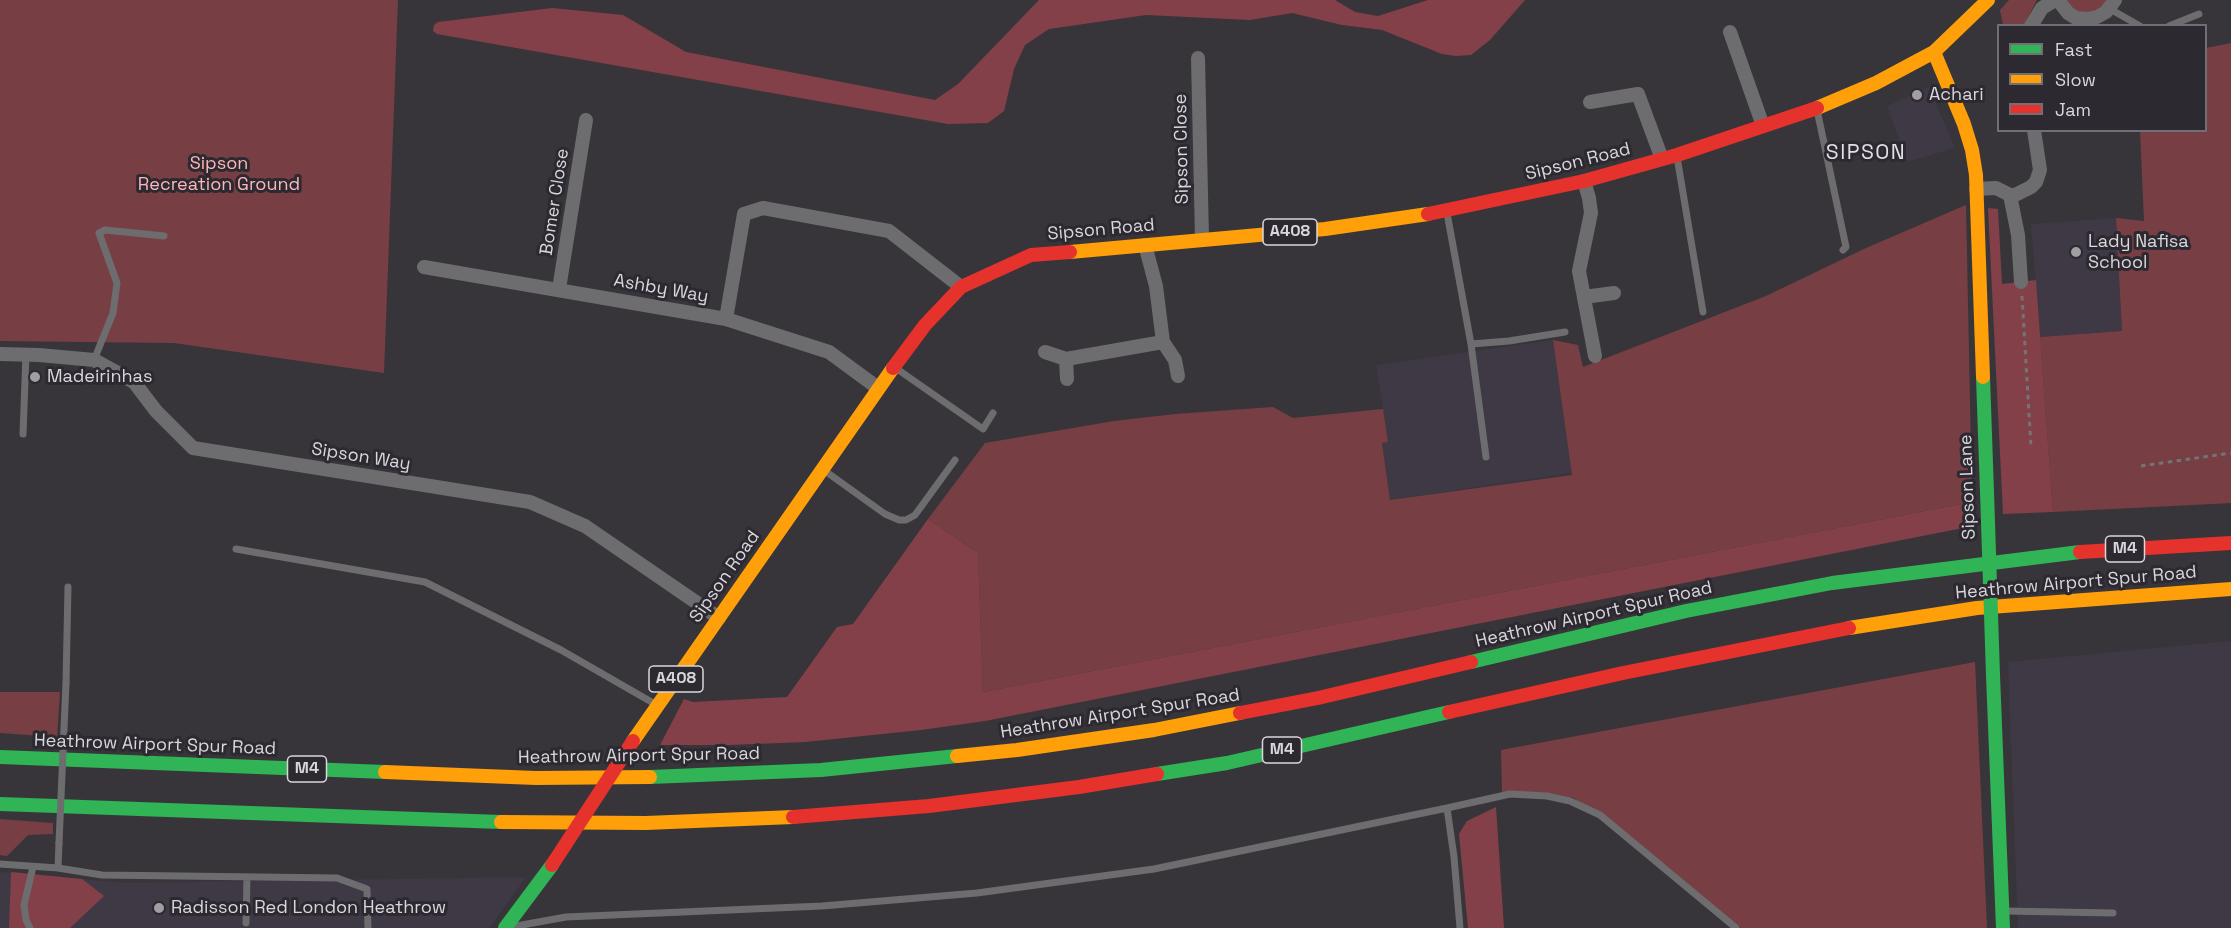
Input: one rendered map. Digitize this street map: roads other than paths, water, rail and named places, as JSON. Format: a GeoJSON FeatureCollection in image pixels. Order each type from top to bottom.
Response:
{"type":"FeatureCollection","features":[{"type":"Feature","properties":{"kind":"main road","name":"Sipson Road"},"geometry":{"type":"LineString","coordinates":[[505,928],[552,865],[657,705],[878,388],[925,325],[961,287],[1031,255],[1325,229],[1447,211],[1584,182],[1677,155],[1763,126],[1816,108],[1876,83],[1934,52],[1988,0]]}},
{"type":"Feature","properties":{"kind":"main road","name":"Sipson Lane"},"geometry":{"type":"LineString","coordinates":[[1934,52],[1944,71],[1972,150],[1976,189],[2003,928]]}},
{"type":"Feature","properties":{"kind":"main road","name":"Heathrow Airport Spur Road"},"geometry":{"type":"LineString","coordinates":[[0,757],[536,778],[635,778],[832,768],[1017,750],[1154,730],[1329,696],[1686,611],[1832,583],[2083,552],[2231,543]]}},
{"type":"Feature","properties":{"kind":"main road","name":"Heathrow Airport Spur Road"},"geometry":{"type":"LineString","coordinates":[[0,804],[535,823],[791,817],[929,806],[1079,787],[1227,763],[1623,673],[1840,628],[1977,608],[2231,589]]}},
{"type":"Feature","properties":{"kind":"street"},"geometry":{"type":"LineString","coordinates":[[2032,24],[2042,8],[2057,0],[2068,14],[2082,19],[2097,17],[2112,5]]}},
{"type":"Feature","properties":{"kind":"street"},"geometry":{"type":"LineString","coordinates":[[1730,32],[1763,126]]}},
{"type":"Feature","properties":{"kind":"street","name":"Sipson Close"},"geometry":{"type":"LineString","coordinates":[[1198,58],[1202,240]]}},
{"type":"Feature","properties":{"kind":"street"},"geometry":{"type":"LineString","coordinates":[[1590,102],[1638,94],[1662,159]]}},
{"type":"Feature","properties":{"kind":"street","name":"Bomer Close"},"geometry":{"type":"LineString","coordinates":[[559,289],[586,120]]}},
{"type":"Feature","properties":{"kind":"street"},"geometry":{"type":"LineString","coordinates":[[1976,189],[1996,188],[2015,195],[2031,187],[2039,176],[2040,163],[2034,132]]}},
{"type":"Feature","properties":{"kind":"street"},"geometry":{"type":"LineString","coordinates":[[1584,182],[1590,198],[1591,213],[1580,271],[1595,356]]}},
{"type":"Feature","properties":{"kind":"street"},"geometry":{"type":"LineString","coordinates":[[2010,195],[2018,235],[2021,282]]}},
{"type":"Feature","properties":{"kind":"street"},"geometry":{"type":"LineString","coordinates":[[726,319],[744,214],[764,208],[889,231],[961,287]]}},
{"type":"Feature","properties":{"kind":"street"},"geometry":{"type":"LineString","coordinates":[[1145,245],[1156,286],[1163,342],[1175,360],[1178,376]]}},
{"type":"Feature","properties":{"kind":"street","name":"Ashby Way"},"geometry":{"type":"LineString","coordinates":[[424,267],[726,319],[829,352],[878,388]]}},
{"type":"Feature","properties":{"kind":"street"},"geometry":{"type":"LineString","coordinates":[[1584,297],[1614,293]]}},
{"type":"Feature","properties":{"kind":"street"},"geometry":{"type":"LineString","coordinates":[[1045,352],[1066,359],[1163,342]]}},
{"type":"Feature","properties":{"kind":"street","name":"Sipson Way"},"geometry":{"type":"LineString","coordinates":[[0,354],[94,360],[134,382],[156,411],[193,448],[530,502],[585,526],[719,618]]}},
{"type":"Feature","properties":{"kind":"street"},"geometry":{"type":"LineString","coordinates":[[1066,359],[1067,379]]}},
{"type":"Feature","properties":{"kind":"lane"},"geometry":{"type":"LineString","coordinates":[[2112,5],[2137,24]]}},
{"type":"Feature","properties":{"kind":"lane"},"geometry":{"type":"LineString","coordinates":[[2174,24],[2199,14]]}},
{"type":"Feature","properties":{"kind":"lane"},"geometry":{"type":"LineString","coordinates":[[1816,108],[1846,246],[1843,250]]}},
{"type":"Feature","properties":{"kind":"lane"},"geometry":{"type":"LineString","coordinates":[[1677,155],[1703,312]]}},
{"type":"Feature","properties":{"kind":"lane"},"geometry":{"type":"LineString","coordinates":[[1447,211],[1471,344],[1486,457]]}},
{"type":"Feature","properties":{"kind":"lane"},"geometry":{"type":"LineString","coordinates":[[94,360],[113,313],[117,283],[99,233],[105,230],[164,236]]}},
{"type":"Feature","properties":{"kind":"lane"},"geometry":{"type":"LineString","coordinates":[[1471,344],[1509,341],[1564,332]]}},
{"type":"Feature","properties":{"kind":"lane"},"geometry":{"type":"LineString","coordinates":[[23,434],[26,354]]}},
{"type":"Feature","properties":{"kind":"lane"},"geometry":{"type":"LineString","coordinates":[[895,368],[983,429],[993,413]]}},
{"type":"Feature","properties":{"kind":"lane"},"geometry":{"type":"LineString","coordinates":[[822,469],[885,514],[899,520],[906,520],[915,515],[956,460]]}},
{"type":"Feature","properties":{"kind":"lane"},"geometry":{"type":"LineString","coordinates":[[236,549],[425,582],[561,650],[657,705]]}},
{"type":"Feature","properties":{"kind":"lane"},"geometry":{"type":"LineString","coordinates":[[58,868],[68,587]]}},
{"type":"Feature","properties":{"kind":"lane"},"geometry":{"type":"LineString","coordinates":[[505,928],[566,917],[822,906],[989,892],[1154,869],[1510,794],[1548,796],[1577,803],[1600,814],[1736,928]]}},
{"type":"Feature","properties":{"kind":"lane"},"geometry":{"type":"LineString","coordinates":[[1447,808],[1460,928]]}},
{"type":"Feature","properties":{"kind":"lane"},"geometry":{"type":"LineString","coordinates":[[0,864],[58,868],[102,875],[337,878],[367,889],[368,928]]}},
{"type":"Feature","properties":{"kind":"lane"},"geometry":{"type":"LineString","coordinates":[[30,928],[26,920],[24,905],[33,867]]}},
{"type":"Feature","properties":{"kind":"lane"},"geometry":{"type":"LineString","coordinates":[[246,923],[247,877]]}},
{"type":"Feature","properties":{"kind":"lane"},"geometry":{"type":"LineString","coordinates":[[2002,911],[2113,913]]}},
{"type":"Feature","properties":{"kind":"place","name":"Achari"},"geometry":{"type":"Point","coordinates":[1917,95]}},
{"type":"Feature","properties":{"kind":"place","name":"Lady Nafisa School"},"geometry":{"type":"Point","coordinates":[2076,252]}},
{"type":"Feature","properties":{"kind":"place","name":"Madeirinhas"},"geometry":{"type":"Point","coordinates":[35,377]}},
{"type":"Feature","properties":{"kind":"place","name":"Radisson Red London Heathrow"},"geometry":{"type":"Point","coordinates":[159,908]}},
{"type":"Feature","properties":{"kind":"district","name":"SIPSON"},"geometry":{"type":"Point","coordinates":[1866,153]}},
{"type":"Feature","properties":{"kind":"park label","name":"Sipson Recreation Ground"},"geometry":{"type":"Point","coordinates":[219,174]}}]}
